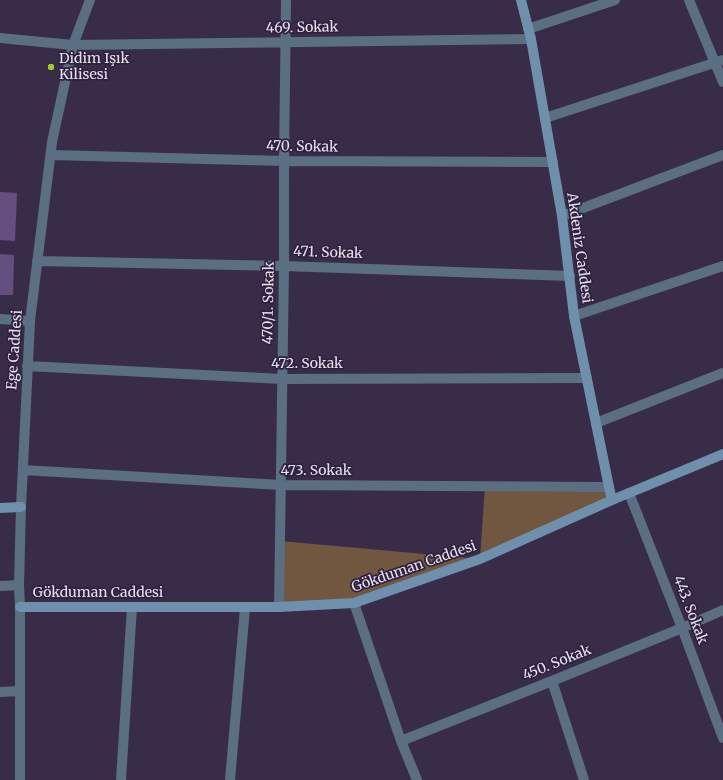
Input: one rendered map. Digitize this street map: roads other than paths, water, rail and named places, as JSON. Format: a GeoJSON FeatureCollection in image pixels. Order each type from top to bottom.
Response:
{"type":"FeatureCollection","features":[{"type":"Feature","properties":{"kind":"street","name":"Ege Caddesi"},"geometry":{"type":"LineString","coordinates":[[20,780],[19,585],[21,507],[30,321],[52,142],[73,45],[90,0]]}},
{"type":"Feature","properties":{"kind":"street","name":"470/1. Sokak"},"geometry":{"type":"LineString","coordinates":[[279,607],[286,0]]}},
{"type":"Feature","properties":{"kind":"street","name":"Akdeniz Caddesi"},"geometry":{"type":"LineString","coordinates":[[520,0],[530,34],[553,162],[562,216],[574,316],[612,500]]}},
{"type":"Feature","properties":{"kind":"street","name":"469. Sokak"},"geometry":{"type":"LineString","coordinates":[[0,38],[73,45],[285,42],[530,34],[615,0]]}},
{"type":"Feature","properties":{"kind":"street"},"geometry":{"type":"LineString","coordinates":[[689,0],[719,62],[723,82]]}},
{"type":"Feature","properties":{"kind":"street"},"geometry":{"type":"LineString","coordinates":[[545,118],[719,62]]}},
{"type":"Feature","properties":{"kind":"street","name":"470. Sokak"},"geometry":{"type":"LineString","coordinates":[[51,155],[284,161],[553,162]]}},
{"type":"Feature","properties":{"kind":"street"},"geometry":{"type":"LineString","coordinates":[[562,216],[723,155]]}},
{"type":"Feature","properties":{"kind":"street","name":"471. Sokak"},"geometry":{"type":"LineString","coordinates":[[37,261],[284,266],[570,276]]}},
{"type":"Feature","properties":{"kind":"street"},"geometry":{"type":"LineString","coordinates":[[574,316],[723,266]]}},
{"type":"Feature","properties":{"kind":"street"},"geometry":{"type":"LineString","coordinates":[[0,319],[30,321]]}},
{"type":"Feature","properties":{"kind":"street","name":"472. Sokak"},"geometry":{"type":"LineString","coordinates":[[28,366],[282,379],[587,378]]}},
{"type":"Feature","properties":{"kind":"street"},"geometry":{"type":"LineString","coordinates":[[596,423],[723,373]]}},
{"type":"Feature","properties":{"kind":"street","name":"Gökduman Caddesi"},"geometry":{"type":"LineString","coordinates":[[20,607],[245,608],[354,603],[480,559],[612,500],[723,454]]}},
{"type":"Feature","properties":{"kind":"street","name":"473. Sokak"},"geometry":{"type":"LineString","coordinates":[[23,470],[281,485],[609,486]]}},
{"type":"Feature","properties":{"kind":"street","name":"443. Sokak"},"geometry":{"type":"LineString","coordinates":[[629,493],[723,738]]}},
{"type":"Feature","properties":{"kind":"street"},"geometry":{"type":"LineString","coordinates":[[0,508],[21,507]]}},
{"type":"Feature","properties":{"kind":"street"},"geometry":{"type":"LineString","coordinates":[[0,586],[19,585]]}},
{"type":"Feature","properties":{"kind":"street"},"geometry":{"type":"LineString","coordinates":[[354,603],[401,741],[417,780]]}},
{"type":"Feature","properties":{"kind":"street"},"geometry":{"type":"LineString","coordinates":[[122,780],[132,607]]}},
{"type":"Feature","properties":{"kind":"street"},"geometry":{"type":"LineString","coordinates":[[230,780],[245,608]]}},
{"type":"Feature","properties":{"kind":"street","name":"450. Sokak"},"geometry":{"type":"LineString","coordinates":[[401,741],[552,681],[723,610]]}},
{"type":"Feature","properties":{"kind":"street"},"geometry":{"type":"LineString","coordinates":[[552,681],[584,780]]}},
{"type":"Feature","properties":{"kind":"street"},"geometry":{"type":"LineString","coordinates":[[0,692],[20,691]]}},
{"type":"Feature","properties":{"kind":"place","name":"Didim Işık Kilisesi"},"geometry":{"type":"Point","coordinates":[51,67]}}]}
